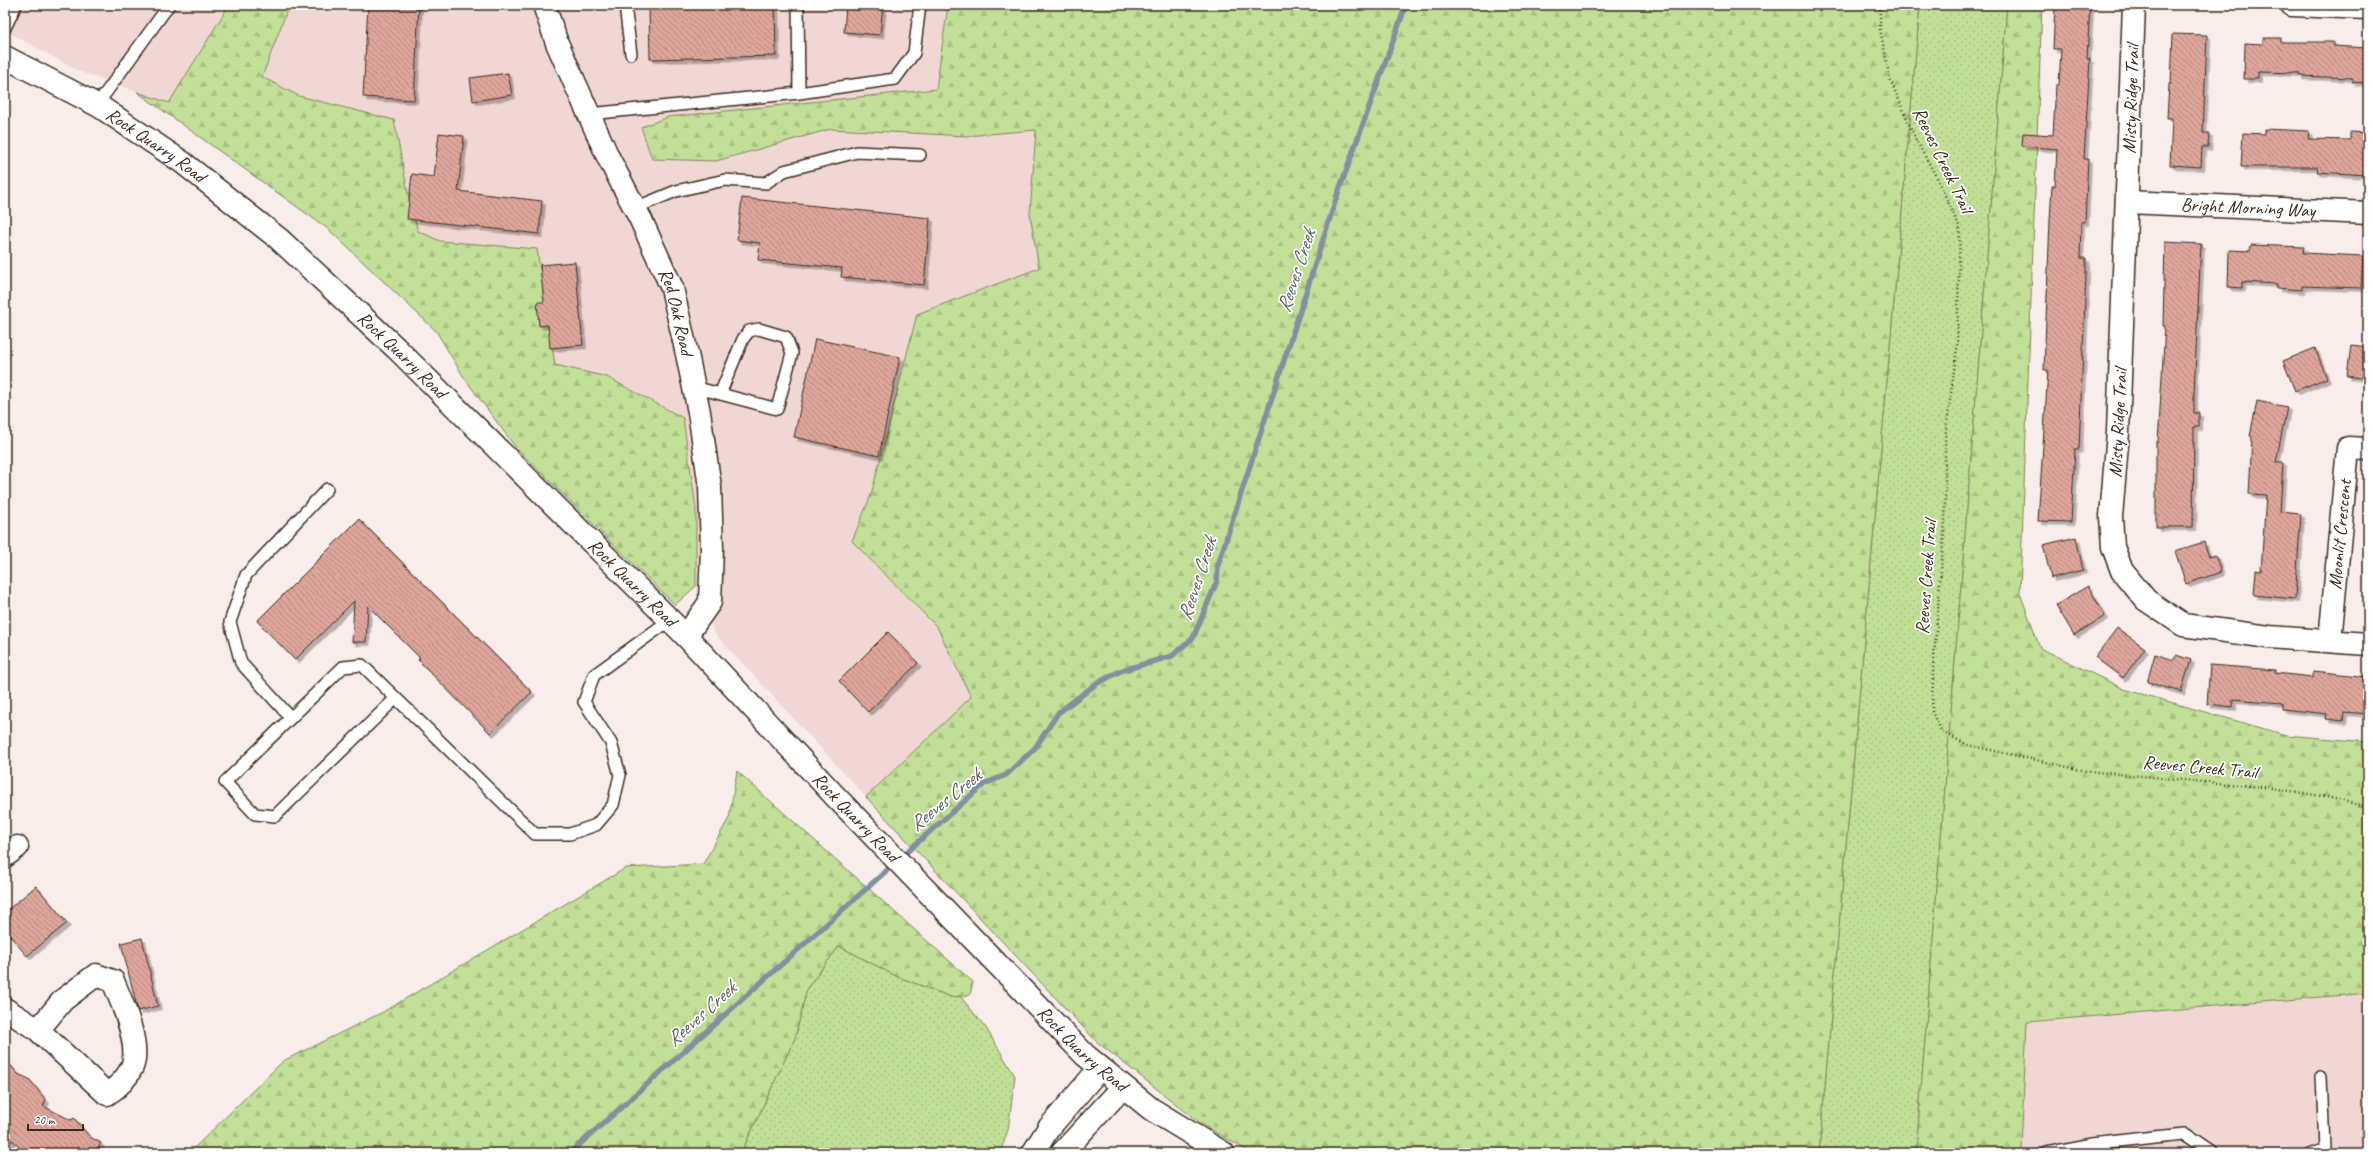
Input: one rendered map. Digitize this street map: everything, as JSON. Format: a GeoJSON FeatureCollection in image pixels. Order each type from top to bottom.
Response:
{"type":"FeatureCollection","features":[{"type":"Feature","properties":{"kind":"street","name":"Misty Ridge Trail"},"geometry":{"type":"LineString","coordinates":[[2134,5],[2118,424],[2111,517],[2113,547],[2122,571],[2146,600],[2183,626],[2269,637],[2368,644]]}},
{"type":"Feature","properties":{"kind":"street"},"geometry":{"type":"LineString","coordinates":[[2292,5],[2368,8]]}},
{"type":"Feature","properties":{"kind":"street","name":"Red Oak Road"},"geometry":{"type":"LineString","coordinates":[[543,6],[557,43],[589,114],[672,288],[694,386],[710,487],[712,549],[710,602],[686,636]]}},
{"type":"Feature","properties":{"kind":"street","name":"Rock Quarry Road"},"geometry":{"type":"LineString","coordinates":[[5,57],[96,105],[182,162],[279,239],[396,349],[686,636],[836,796],[1100,1068],[1151,1109],[1223,1153]]}},
{"type":"Feature","properties":{"kind":"street","name":"Bright Morning Way"},"geometry":{"type":"LineString","coordinates":[[2127,202],[2368,213]]}},
{"type":"Feature","properties":{"kind":"street","name":"Moonlit Crescent"},"geometry":{"type":"LineString","coordinates":[[2330,641],[2348,448],[2368,449]]}},
{"type":"Feature","properties":{"kind":"street"},"geometry":{"type":"LineString","coordinates":[[5,1009],[38,1030],[107,1094],[118,1087],[132,1067],[134,1048],[123,1004],[113,981],[96,975],[63,1000],[38,1030]]}},
{"type":"Feature","properties":{"kind":"street"},"geometry":{"type":"LineString","coordinates":[[1033,1153],[1048,1129],[1100,1068]]}},
{"type":"Feature","properties":{"kind":"street"},"geometry":{"type":"LineString","coordinates":[[1062,1153],[1123,1087]]}},
{"type":"Feature","properties":{"kind":"lane"},"geometry":{"type":"LineString","coordinates":[[5,28],[16,5]]}},
{"type":"Feature","properties":{"kind":"lane"},"geometry":{"type":"LineString","coordinates":[[96,105],[169,5]]}},
{"type":"Feature","properties":{"kind":"lane"},"geometry":{"type":"LineString","coordinates":[[625,5],[631,54]]}},
{"type":"Feature","properties":{"kind":"lane"},"geometry":{"type":"LineString","coordinates":[[798,5],[799,93]]}},
{"type":"Feature","properties":{"kind":"lane"},"geometry":{"type":"LineString","coordinates":[[589,114],[799,93],[895,79],[914,53],[920,5]]}},
{"type":"Feature","properties":{"kind":"lane"},"geometry":{"type":"LineString","coordinates":[[635,208],[676,191],[725,180],[766,183],[784,172],[857,152],[920,155]]}},
{"type":"Feature","properties":{"kind":"lane"},"geometry":{"type":"LineString","coordinates":[[694,386],[720,394],[777,409],[792,353],[786,337],[758,329],[749,331],[743,339],[720,394]]}},
{"type":"Feature","properties":{"kind":"lane"},"geometry":{"type":"LineString","coordinates":[[291,718],[241,663],[230,622],[246,575],[327,489]]}},
{"type":"Feature","properties":{"kind":"lane"},"geometry":{"type":"LineString","coordinates":[[396,698],[275,816],[255,814],[225,782],[343,667],[362,665],[396,698],[535,834],[570,834],[596,825],[613,805],[620,775],[611,743],[584,702],[594,675],[670,620]]}},
{"type":"Feature","properties":{"kind":"lane"},"geometry":{"type":"LineString","coordinates":[[2308,1153],[2324,1147],[2321,1076]]}},
{"type":"Feature","properties":{"kind":"lane"},"geometry":{"type":"LineString","coordinates":[[2046,1153],[2093,1144],[2182,1134],[2210,1153]]}},
{"type":"Feature","properties":{"kind":"path","name":"Reeves Creek Trail"},"geometry":{"type":"LineString","coordinates":[[1880,5],[1880,29],[1890,79],[1916,140],[1937,178],[1960,228],[1957,348],[1945,438],[1944,521],[1933,670],[1932,712],[1942,732],[1968,745],[2086,770],[2272,788],[2327,797],[2368,807]]}},
{"type":"Feature","properties":{"kind":"shaded area"},"geometry":{"type":"Polygon","coordinates":[[[5,5],[229,5],[169,103],[78,71],[5,30],[5,5]]]}},
{"type":"Feature","properties":{"kind":"shaded area"},"geometry":{"type":"Polygon","coordinates":[[[289,5],[948,5],[936,89],[668,117],[641,127],[652,159],[716,161],[831,129],[966,136],[1036,130],[1030,214],[1039,268],[917,314],[871,495],[852,541],[937,627],[971,697],[866,797],[715,634],[696,586],[696,508],[683,418],[607,377],[555,365],[537,249],[440,241],[418,231],[410,204],[394,120],[299,96],[262,76],[289,5]]]}},
{"type":"Feature","properties":{"kind":"shaded area"},"geometry":{"type":"Polygon","coordinates":[[[2368,993],[2368,1153],[1999,1153],[2021,1148],[2026,1022],[2368,993]]]}},
{"type":"Feature","properties":{"kind":"green space"},"geometry":{"type":"Polygon","coordinates":[[[229,5],[289,5],[262,77],[299,96],[394,120],[410,204],[418,231],[440,241],[537,249],[555,365],[607,377],[683,418],[696,508],[696,586],[675,605],[516,448],[465,379],[436,331],[328,229],[137,92],[169,103],[229,5]]]}},
{"type":"Feature","properties":{"kind":"green space"},"geometry":{"type":"Polygon","coordinates":[[[948,5],[1920,5],[1819,1153],[1251,1153],[1200,1123],[1097,1042],[866,797],[971,697],[937,627],[852,541],[871,495],[917,314],[1039,268],[1030,214],[1036,130],[966,136],[831,129],[716,161],[652,159],[641,127],[668,117],[936,89],[948,5]]]}},
{"type":"Feature","properties":{"kind":"green space"},"geometry":{"type":"Polygon","coordinates":[[[1920,5],[2007,5],[1916,1153],[1819,1153],[1920,5]]]}},
{"type":"Feature","properties":{"kind":"green space"},"geometry":{"type":"Polygon","coordinates":[[[2007,5],[2042,5],[2020,593],[2040,648],[2124,689],[2286,735],[2368,742],[2368,993],[2027,1022],[2021,1148],[1999,1153],[1916,1153],[2007,5]]]}},
{"type":"Feature","properties":{"kind":"green space"},"geometry":{"type":"Polygon","coordinates":[[[737,771],[973,982],[970,995],[951,997],[896,976],[839,946],[807,988],[795,1038],[741,1153],[189,1153],[283,1061],[383,1012],[626,868],[703,864],[729,818],[737,771]]]}},
{"type":"Feature","properties":{"kind":"green space"},"geometry":{"type":"Polygon","coordinates":[[[839,946],[896,976],[951,997],[960,996],[986,1028],[1015,1076],[1008,1130],[1000,1153],[741,1153],[795,1038],[807,988],[839,946]]]}},
{"type":"Feature","properties":{"kind":"building"},"geometry":{"type":"Polygon","coordinates":[[[368,5],[419,5],[414,100],[363,97],[368,5]]]}},
{"type":"Feature","properties":{"kind":"building"},"geometry":{"type":"Polygon","coordinates":[[[649,5],[775,5],[776,56],[650,59],[649,5]]]}},
{"type":"Feature","properties":{"kind":"building"},"geometry":{"type":"Polygon","coordinates":[[[846,5],[883,5],[880,35],[844,32],[846,5]]]}},
{"type":"Feature","properties":{"kind":"building"},"geometry":{"type":"Polygon","coordinates":[[[2055,5],[2090,5],[2087,59],[2090,59],[2084,159],[2088,159],[2085,222],[2081,222],[2080,258],[2086,258],[2086,274],[2079,449],[2075,449],[2071,522],[2038,521],[2048,370],[2044,370],[2050,220],[2052,186],[2055,186],[2057,149],[2022,146],[2023,133],[2053,135],[2056,85],[2059,85],[2061,49],[2053,49],[2055,5]]]}},
{"type":"Feature","properties":{"kind":"building"},"geometry":{"type":"Polygon","coordinates":[[[2173,34],[2207,35],[2203,133],[2209,133],[2208,147],[2202,147],[2201,167],[2170,165],[2172,118],[2167,118],[2169,84],[2171,84],[2173,34]]]}},
{"type":"Feature","properties":{"kind":"building"},"geometry":{"type":"Polygon","coordinates":[[[2263,38],[2281,38],[2281,42],[2333,42],[2333,46],[2368,48],[2366,83],[2352,82],[2352,78],[2299,76],[2299,73],[2258,72],[2258,79],[2244,79],[2245,43],[2263,44],[2263,38]]]}},
{"type":"Feature","properties":{"kind":"building"},"geometry":{"type":"Polygon","coordinates":[[[508,73],[512,95],[473,101],[470,78],[508,73]]]}},
{"type":"Feature","properties":{"kind":"building"},"geometry":{"type":"Polygon","coordinates":[[[2265,129],[2309,131],[2308,139],[2350,140],[2350,132],[2368,133],[2368,175],[2317,172],[2318,167],[2241,167],[2243,133],[2265,134],[2265,129]]]}},
{"type":"Feature","properties":{"kind":"building"},"geometry":{"type":"Polygon","coordinates":[[[439,133],[464,136],[458,191],[542,201],[539,234],[407,219],[412,174],[434,177],[439,133]]]}},
{"type":"Feature","properties":{"kind":"building"},"geometry":{"type":"Polygon","coordinates":[[[742,198],[930,218],[924,285],[841,277],[842,268],[758,260],[760,243],[737,240],[742,198]]]}},
{"type":"Feature","properties":{"kind":"building"},"geometry":{"type":"Polygon","coordinates":[[[2165,242],[2201,244],[2194,393],[2194,413],[2199,413],[2199,427],[2194,427],[2193,527],[2156,527],[2156,442],[2158,442],[2165,326],[2163,326],[2165,242]]]}},
{"type":"Feature","properties":{"kind":"building"},"geometry":{"type":"Polygon","coordinates":[[[2251,245],[2304,247],[2303,253],[2363,256],[2361,288],[2302,286],[2302,290],[2277,288],[2277,284],[2242,282],[2242,288],[2228,287],[2229,250],[2250,251],[2251,245]]]}},
{"type":"Feature","properties":{"kind":"building"},"geometry":{"type":"Polygon","coordinates":[[[575,262],[583,345],[550,348],[548,325],[539,326],[537,302],[544,302],[540,265],[575,262]]]}},
{"type":"Feature","properties":{"kind":"building"},"geometry":{"type":"Polygon","coordinates":[[[815,339],[900,357],[879,456],[794,437],[815,339]]]}},
{"type":"Feature","properties":{"kind":"building"},"geometry":{"type":"Polygon","coordinates":[[[2351,345],[2368,347],[2368,379],[2347,376],[2351,345]]]}},
{"type":"Feature","properties":{"kind":"building"},"geometry":{"type":"Polygon","coordinates":[[[2315,348],[2327,378],[2295,391],[2283,361],[2315,348]]]}},
{"type":"Feature","properties":{"kind":"building"},"geometry":{"type":"Polygon","coordinates":[[[2257,401],[2287,407],[2276,462],[2283,462],[2280,512],[2301,514],[2295,599],[2254,595],[2256,570],[2261,571],[2266,495],[2249,494],[2252,437],[2250,436],[2257,401]]]}},
{"type":"Feature","properties":{"kind":"building"},"geometry":{"type":"Polygon","coordinates":[[[359,519],[532,692],[490,733],[418,660],[420,658],[368,606],[366,642],[352,642],[354,601],[295,660],[257,621],[359,519]]]}},
{"type":"Feature","properties":{"kind":"building"},"geometry":{"type":"Polygon","coordinates":[[[2076,537],[2083,570],[2051,578],[2043,545],[2076,537]]]}},
{"type":"Feature","properties":{"kind":"building"},"geometry":{"type":"Polygon","coordinates":[[[2204,542],[2209,557],[2215,555],[2221,572],[2186,584],[2175,551],[2204,542]]]}},
{"type":"Feature","properties":{"kind":"building"},"geometry":{"type":"Polygon","coordinates":[[[2088,586],[2105,616],[2074,635],[2056,605],[2088,586]]]}},
{"type":"Feature","properties":{"kind":"building"},"geometry":{"type":"Polygon","coordinates":[[[2117,628],[2145,648],[2123,678],[2095,657],[2117,628]]]}},
{"type":"Feature","properties":{"kind":"building"},"geometry":{"type":"Polygon","coordinates":[[[888,632],[918,663],[868,712],[839,681],[888,632]]]}},
{"type":"Feature","properties":{"kind":"building"},"geometry":{"type":"Polygon","coordinates":[[[2155,654],[2174,660],[2176,655],[2191,660],[2181,692],[2147,682],[2155,654]]]}},
{"type":"Feature","properties":{"kind":"building"},"geometry":{"type":"Polygon","coordinates":[[[2210,665],[2275,670],[2275,673],[2313,677],[2313,671],[2368,677],[2368,714],[2344,712],[2343,721],[2326,719],[2327,714],[2282,709],[2282,703],[2233,699],[2233,707],[2207,704],[2210,665]]]}},
{"type":"Feature","properties":{"kind":"building"},"geometry":{"type":"Polygon","coordinates":[[[36,886],[67,923],[27,956],[5,930],[5,912],[36,886]]]}},
{"type":"Feature","properties":{"kind":"building"},"geometry":{"type":"Polygon","coordinates":[[[142,938],[158,1006],[138,1011],[121,943],[142,938]]]}},
{"type":"Feature","properties":{"kind":"building"},"geometry":{"type":"Polygon","coordinates":[[[5,1059],[18,1074],[29,1079],[46,1100],[43,1106],[71,1120],[74,1118],[90,1137],[101,1143],[96,1153],[24,1153],[13,1140],[5,1147],[5,1059]]]}},
{"type":"Feature","properties":{"kind":"waterway","name":"Reeves Creek"},"geometry":{"type":"LineString","coordinates":[[901,857],[984,784],[1006,775],[1035,748],[1058,713],[1096,684],[1120,671],[1172,656],[1193,638],[1217,581],[1218,565],[1337,196],[1406,5]]}},
{"type":"Feature","properties":{"kind":"waterway","name":"Reeves Creek"},"geometry":{"type":"LineString","coordinates":[[570,1153],[895,863]]}}]}
